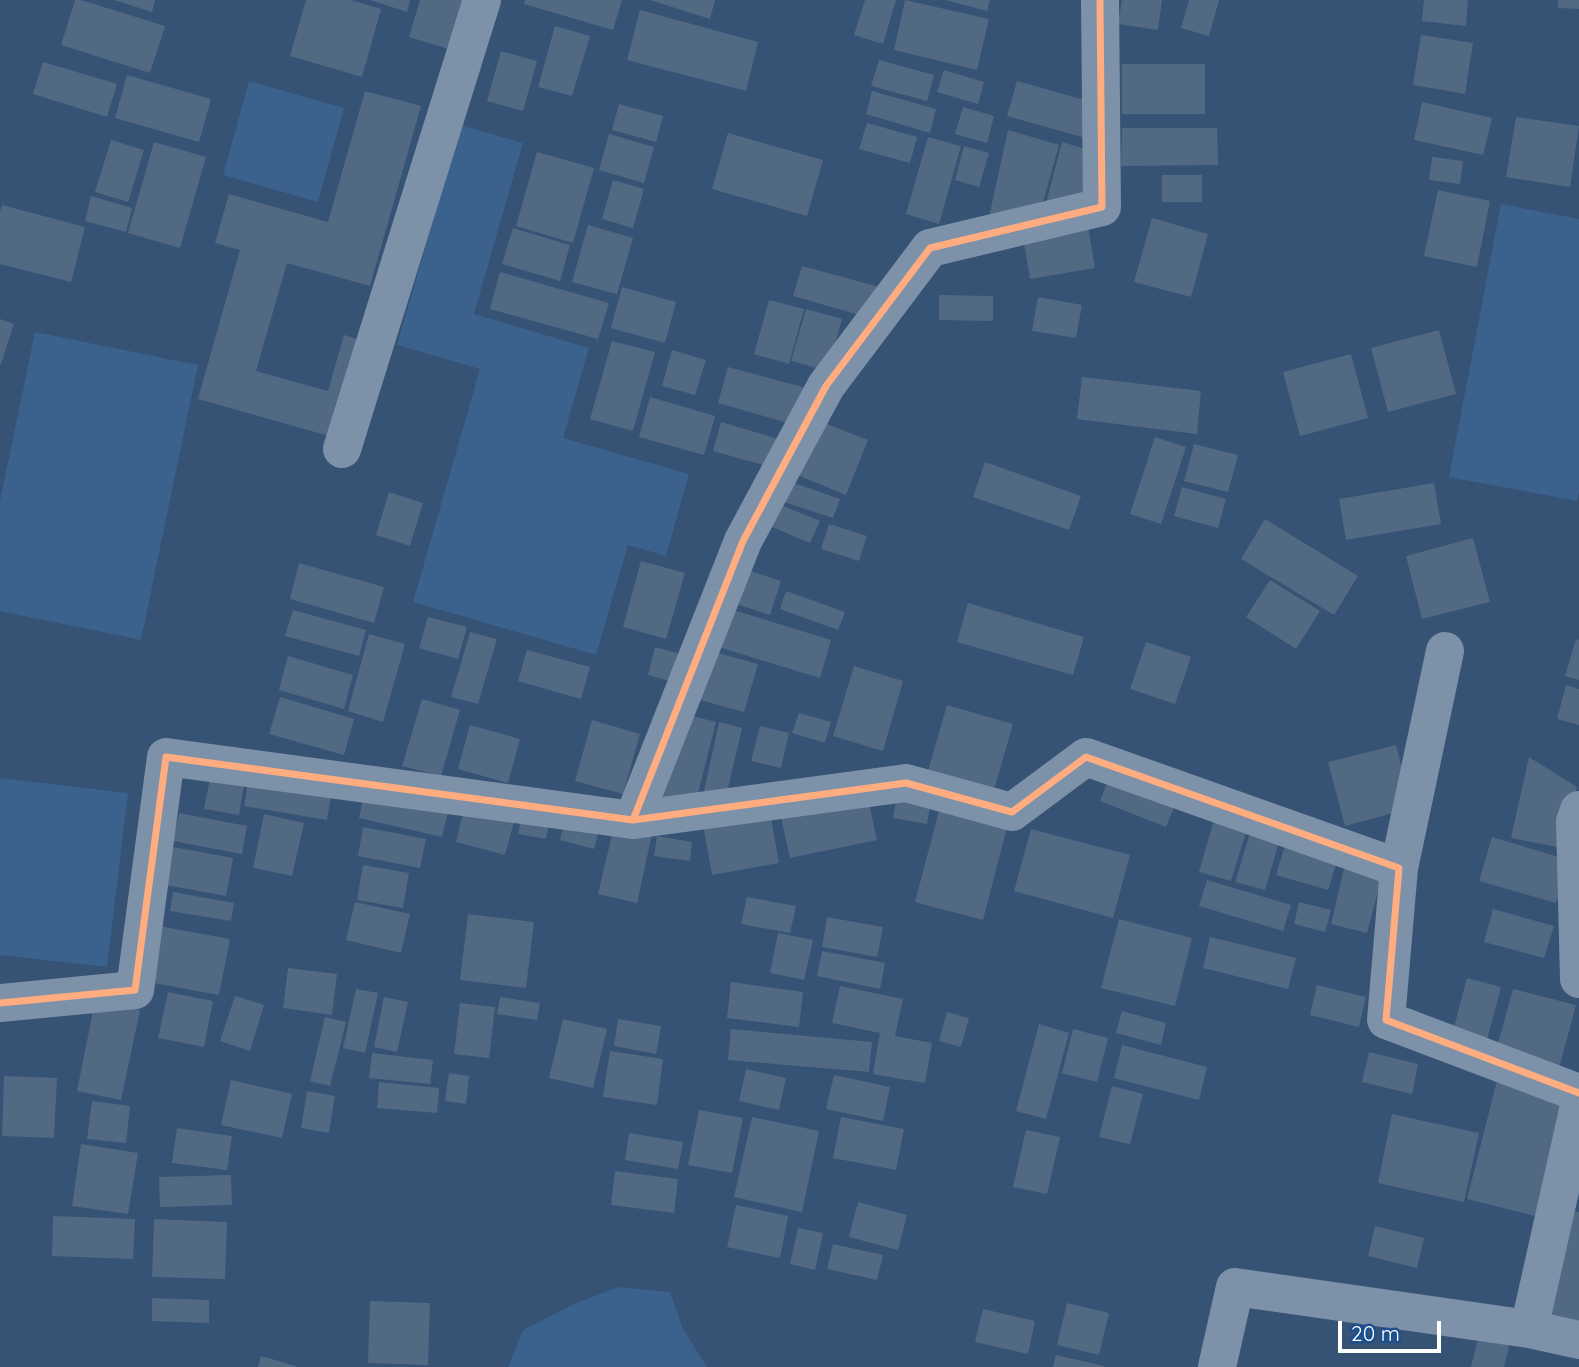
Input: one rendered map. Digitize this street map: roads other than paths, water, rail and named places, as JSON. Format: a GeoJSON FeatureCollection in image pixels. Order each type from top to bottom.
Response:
{"type":"FeatureCollection","features":[{"type":"Feature","properties":{"kind":"street"},"geometry":{"type":"LineString","coordinates":[[342,449],[482,0]]}},
{"type":"Feature","properties":{"kind":"street"},"geometry":{"type":"LineString","coordinates":[[633,820],[743,541],[826,386],[930,248],[1102,207],[1100,0]]}},
{"type":"Feature","properties":{"kind":"street"},"geometry":{"type":"LineString","coordinates":[[1445,650],[1399,868],[1386,1020],[1579,1093]]}},
{"type":"Feature","properties":{"kind":"street"},"geometry":{"type":"LineString","coordinates":[[0,1003],[135,990],[166,757],[633,820],[906,783],[1012,812],[1086,757],[1399,868]]}},
{"type":"Feature","properties":{"kind":"street"},"geometry":{"type":"LineString","coordinates":[[1579,810],[1575,822],[1579,979]]}},
{"type":"Feature","properties":{"kind":"street"},"geometry":{"type":"LineString","coordinates":[[1529,1329],[1579,1107]]}},
{"type":"Feature","properties":{"kind":"street"},"geometry":{"type":"LineString","coordinates":[[1217,1367],[1235,1287],[1529,1329],[1579,1340]]}},
{"type":"Feature","properties":{"kind":"water"},"geometry":{"type":"Polygon","coordinates":[[[249,81],[344,108],[318,202],[223,175],[249,81]]]}},
{"type":"Feature","properties":{"kind":"water"},"geometry":{"type":"Polygon","coordinates":[[[461,125],[523,143],[474,314],[589,348],[563,438],[689,474],[666,556],[628,545],[596,655],[413,602],[480,369],[397,345],[461,125]]]}},
{"type":"Feature","properties":{"kind":"water"},"geometry":{"type":"Polygon","coordinates":[[[1501,204],[1579,219],[1577,501],[1449,477],[1501,204]]]}},
{"type":"Feature","properties":{"kind":"water"},"geometry":{"type":"Polygon","coordinates":[[[35,332],[198,365],[141,640],[0,611],[0,501],[35,332]]]}},
{"type":"Feature","properties":{"kind":"water"},"geometry":{"type":"Polygon","coordinates":[[[0,778],[128,793],[107,967],[0,955],[0,778]]]}},
{"type":"Feature","properties":{"kind":"water"},"geometry":{"type":"Polygon","coordinates":[[[618,1287],[670,1292],[683,1329],[707,1367],[508,1367],[523,1330],[574,1304],[618,1287]]]}}]}
